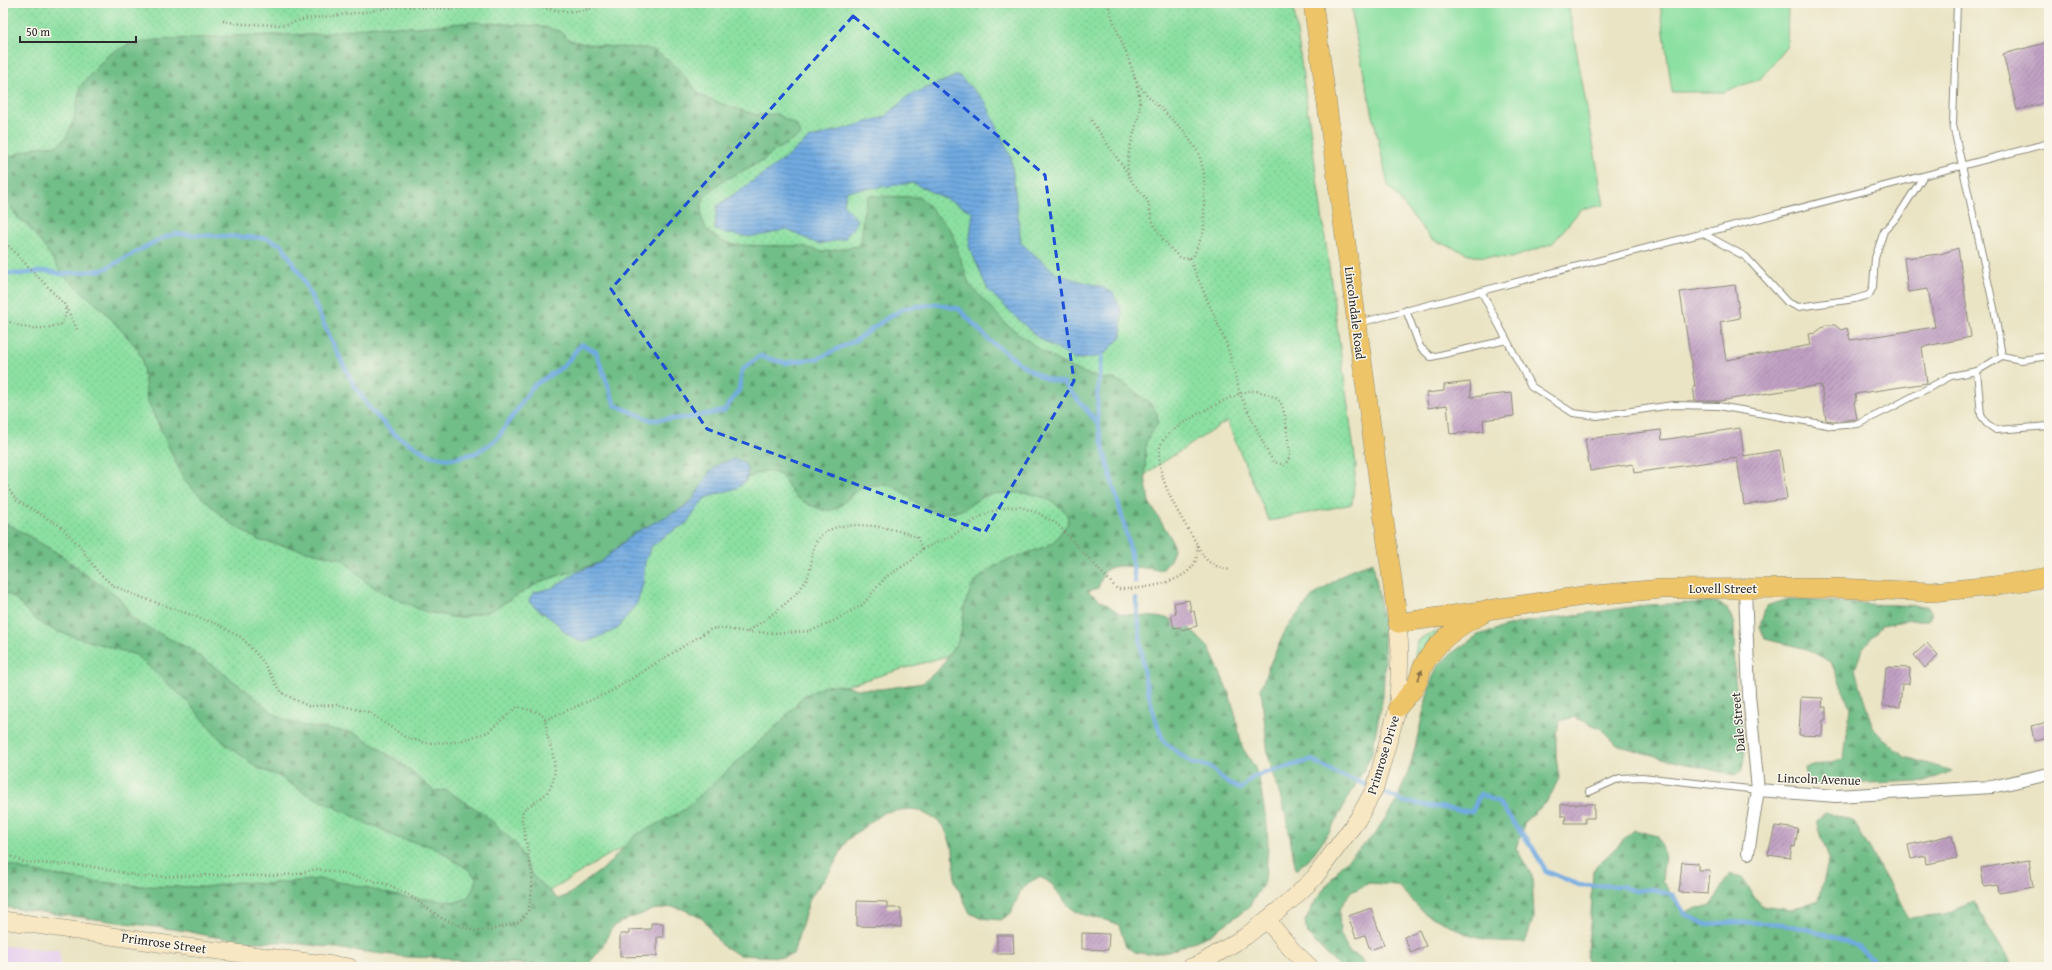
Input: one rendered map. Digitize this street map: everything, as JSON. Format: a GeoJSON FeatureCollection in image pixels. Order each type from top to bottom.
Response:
{"type":"FeatureCollection","features":[{"type":"Feature","properties":{"kind":"main road","name":"Lincolndale Road"},"geometry":{"type":"LineString","coordinates":[[1312,3],[1398,623]]}},
{"type":"Feature","properties":{"kind":"main road","name":"Lovell Street"},"geometry":{"type":"LineString","coordinates":[[1398,623],[1584,596],[1661,589],[1835,588],[1932,592],[1993,586],[2049,577]]}},
{"type":"Feature","properties":{"kind":"main road"},"geometry":{"type":"LineString","coordinates":[[1398,707],[1416,686],[1430,656],[1444,640],[1460,626],[1480,616],[1507,607]]}},
{"type":"Feature","properties":{"kind":"main road","name":"Primrose Drive"},"geometry":{"type":"LineString","coordinates":[[1267,920],[1314,878],[1358,819],[1375,788],[1398,707],[1400,650],[1398,623]]}},
{"type":"Feature","properties":{"kind":"main road","name":"Primrose Street"},"geometry":{"type":"LineString","coordinates":[[3,920],[179,946],[349,967]]}},
{"type":"Feature","properties":{"kind":"main road"},"geometry":{"type":"LineString","coordinates":[[1191,967],[1200,964],[1246,936],[1267,920],[1292,950],[1310,967]]}},
{"type":"Feature","properties":{"kind":"street","name":"Dale Street"},"geometry":{"type":"LineString","coordinates":[[1745,588],[1749,695],[1758,790],[1748,853]]}},
{"type":"Feature","properties":{"kind":"street","name":"Lincoln Avenue"},"geometry":{"type":"LineString","coordinates":[[1758,790],[1836,796],[1992,787],[2049,774]]}},
{"type":"Feature","properties":{"kind":"lane"},"geometry":{"type":"LineString","coordinates":[[1957,3],[1953,124],[1961,166],[1994,308],[2002,356]]}},
{"type":"Feature","properties":{"kind":"lane"},"geometry":{"type":"LineString","coordinates":[[1356,324],[1922,177],[2049,142]]}},
{"type":"Feature","properties":{"kind":"lane"},"geometry":{"type":"LineString","coordinates":[[1702,233],[1746,257],[1787,302],[1798,307],[1855,299],[1869,295],[1873,288],[1875,258],[1884,231],[1898,216],[1922,177]]}},
{"type":"Feature","properties":{"kind":"lane"},"geometry":{"type":"LineString","coordinates":[[1482,291],[1532,386],[1573,413],[1597,416],[1674,405],[1718,406],[1833,426],[1858,424],[1951,376],[1977,371],[2002,356],[2021,360],[2049,356]]}},
{"type":"Feature","properties":{"kind":"lane"},"geometry":{"type":"LineString","coordinates":[[1406,310],[1420,347],[1431,357],[1507,340]]}},
{"type":"Feature","properties":{"kind":"lane"},"geometry":{"type":"LineString","coordinates":[[1977,371],[1981,415],[1986,423],[1996,430],[2049,426]]}},
{"type":"Feature","properties":{"kind":"lane","name":"Lincoln Avenue"},"geometry":{"type":"LineString","coordinates":[[1590,792],[1620,778],[1642,777],[1758,790]]}},
{"type":"Feature","properties":{"kind":"path"},"geometry":{"type":"LineString","coordinates":[[223,21],[242,24],[284,25],[306,19],[365,12],[399,6],[453,9],[513,3]]}},
{"type":"Feature","properties":{"kind":"path"},"geometry":{"type":"LineString","coordinates":[[527,3],[557,12],[583,11],[603,3]]}},
{"type":"Feature","properties":{"kind":"path"},"geometry":{"type":"LineString","coordinates":[[1108,3],[1112,20],[1134,77],[1140,110],[1128,161],[1128,175]]}},
{"type":"Feature","properties":{"kind":"path"},"geometry":{"type":"LineString","coordinates":[[1089,117],[1128,175],[1148,201],[1152,221],[1162,238],[1180,257],[1193,257],[1204,231],[1204,174],[1199,154],[1184,131],[1144,92],[1134,77]]}},
{"type":"Feature","properties":{"kind":"path"},"geometry":{"type":"LineString","coordinates":[[3,240],[65,305],[78,331]]}},
{"type":"Feature","properties":{"kind":"path"},"geometry":{"type":"LineString","coordinates":[[1188,258],[1227,345],[1240,394],[1269,456],[1274,462],[1285,465],[1290,457],[1290,453],[1284,411],[1280,402],[1259,391],[1249,391],[1240,394],[1190,418],[1172,429],[1162,441],[1159,455],[1162,474],[1180,515],[1197,544],[1202,556],[1209,563],[1218,568],[1231,570]]}},
{"type":"Feature","properties":{"kind":"path"},"geometry":{"type":"LineString","coordinates":[[3,318],[16,326],[32,329],[48,328],[61,324],[66,315],[65,305]]}},
{"type":"Feature","properties":{"kind":"path"},"geometry":{"type":"LineString","coordinates":[[3,480],[16,500],[59,525],[78,544],[98,572],[112,585],[135,595],[217,624],[242,638],[261,659],[282,692],[308,706],[338,705],[368,712],[405,737],[426,743],[457,742],[488,732],[517,707],[542,714],[546,720],[555,760],[555,775],[551,787],[544,796],[523,810],[522,820],[529,854],[532,890],[528,911],[519,922],[507,926],[475,931],[465,929],[443,919],[409,895],[389,885],[342,873],[316,870],[297,874],[264,876],[216,874],[143,877],[89,866],[24,862],[3,853]]}},
{"type":"Feature","properties":{"kind":"path"},"geometry":{"type":"LineString","coordinates":[[546,720],[610,692],[711,629],[719,628],[747,632],[786,634],[809,631],[826,625],[862,605],[886,577],[910,561],[922,549],[952,536],[980,517],[993,511],[1008,507],[1021,507],[1038,513],[1057,524],[1082,549],[1108,581],[1117,588],[1125,589],[1153,585],[1182,576],[1192,568],[1198,555],[1197,544]]}},
{"type":"Feature","properties":{"kind":"path"},"geometry":{"type":"LineString","coordinates":[[747,632],[782,606],[806,581],[815,544],[821,536],[832,528],[866,526],[902,531],[917,537],[922,549]]}},
{"type":"Feature","properties":{"kind":"highlighted area"},"geometry":{"type":"Polygon","coordinates":[[[853,16],[1045,175],[1074,381],[985,532],[707,429],[611,289],[853,16]]]}},
{"type":"Feature","properties":{"kind":"shaded area"},"geometry":{"type":"Polygon","coordinates":[[[3,946],[59,950],[61,967],[3,967],[3,946]]]}},
{"type":"Feature","properties":{"kind":"green space"},"geometry":{"type":"Polygon","coordinates":[[[3,3],[1293,3],[1356,465],[1352,504],[1269,521],[1227,421],[1154,468],[1026,568],[947,656],[810,696],[719,796],[607,856],[518,910],[389,939],[3,873],[3,3]]]}},
{"type":"Feature","properties":{"kind":"green space"},"geometry":{"type":"Polygon","coordinates":[[[1352,3],[1568,3],[1604,205],[1581,209],[1553,243],[1512,258],[1474,256],[1431,239],[1388,185],[1353,23],[1352,3]]]}},
{"type":"Feature","properties":{"kind":"green space"},"geometry":{"type":"Polygon","coordinates":[[[1660,3],[1788,3],[1787,46],[1760,79],[1723,92],[1672,92],[1660,3]]]}},
{"type":"Feature","properties":{"kind":"green space"},"geometry":{"type":"Polygon","coordinates":[[[474,22],[539,26],[562,32],[570,40],[581,43],[613,47],[645,48],[655,51],[676,66],[699,94],[710,100],[756,115],[777,114],[796,125],[801,135],[773,152],[764,160],[722,181],[705,196],[701,207],[702,219],[707,231],[721,241],[735,245],[802,246],[823,252],[858,246],[861,237],[862,219],[868,196],[920,197],[951,230],[969,284],[1006,324],[1043,352],[1071,368],[1101,379],[1113,379],[1123,383],[1150,403],[1157,413],[1158,423],[1146,442],[1145,476],[1149,502],[1171,538],[1174,549],[1170,560],[1163,569],[1116,566],[1105,571],[1098,588],[1087,591],[1121,614],[1166,618],[1185,624],[1209,648],[1228,691],[1235,713],[1242,747],[1254,766],[1259,779],[1267,825],[1268,847],[1265,881],[1248,908],[1210,935],[1168,952],[1146,954],[1135,952],[1126,947],[1119,925],[1075,911],[1066,903],[1050,883],[1039,877],[1028,883],[1020,892],[1011,913],[1001,920],[980,918],[970,913],[955,882],[953,850],[945,829],[938,821],[919,810],[909,809],[884,812],[847,840],[831,870],[810,898],[793,954],[783,957],[739,955],[721,945],[703,919],[683,909],[673,907],[652,910],[620,922],[611,929],[601,949],[586,967],[458,961],[447,958],[408,957],[286,942],[252,942],[209,936],[187,931],[3,907],[3,863],[25,870],[88,881],[142,886],[206,887],[238,882],[264,884],[319,879],[350,884],[402,897],[456,902],[467,898],[473,889],[476,878],[469,870],[433,847],[398,838],[305,793],[278,776],[258,768],[223,742],[187,701],[136,655],[55,631],[36,620],[13,597],[3,592],[3,521],[64,557],[90,578],[119,597],[131,617],[140,624],[190,649],[247,691],[273,713],[283,719],[306,726],[349,732],[359,735],[398,761],[434,791],[446,790],[484,814],[517,845],[532,875],[558,899],[568,895],[605,867],[636,835],[684,810],[782,721],[803,696],[825,686],[838,685],[859,689],[881,689],[923,683],[940,668],[958,641],[962,629],[964,608],[971,588],[978,579],[996,565],[1047,546],[1055,540],[1068,523],[1067,513],[1046,498],[1032,494],[990,494],[959,511],[943,513],[930,511],[923,508],[898,489],[880,485],[862,488],[838,507],[824,510],[808,504],[794,495],[783,478],[777,473],[764,471],[692,500],[687,511],[608,560],[542,581],[490,611],[458,618],[426,612],[385,594],[366,582],[342,559],[258,540],[229,522],[185,482],[147,400],[142,358],[136,347],[105,312],[62,274],[53,259],[27,224],[18,218],[6,200],[3,190],[3,163],[6,158],[36,147],[57,145],[65,139],[74,120],[80,87],[108,55],[127,45],[157,40],[233,36],[321,34],[374,26],[417,27],[474,22]]]}},
{"type":"Feature","properties":{"kind":"green space"},"geometry":{"type":"Polygon","coordinates":[[[1373,562],[1383,619],[1385,657],[1383,696],[1371,757],[1330,831],[1313,854],[1296,870],[1286,816],[1268,755],[1261,688],[1268,668],[1287,627],[1313,596],[1350,570],[1373,562]]]}},
{"type":"Feature","properties":{"kind":"green space"},"geometry":{"type":"Polygon","coordinates":[[[1789,599],[1927,606],[1932,613],[1929,620],[1910,620],[1882,625],[1862,649],[1855,669],[1872,726],[1889,744],[1905,757],[1952,771],[1927,781],[1808,785],[1805,768],[1844,759],[1850,707],[1831,662],[1807,649],[1765,639],[1760,626],[1766,606],[1789,599]]]}},
{"type":"Feature","properties":{"kind":"green space"},"geometry":{"type":"Polygon","coordinates":[[[1719,602],[1727,609],[1734,624],[1735,679],[1745,751],[1742,770],[1735,775],[1673,761],[1617,745],[1600,728],[1574,717],[1560,721],[1556,734],[1556,757],[1559,778],[1548,801],[1525,821],[1516,848],[1532,876],[1534,916],[1525,943],[1496,942],[1471,936],[1424,913],[1397,885],[1369,883],[1351,892],[1339,910],[1340,933],[1349,952],[1360,958],[1367,967],[1339,967],[1307,934],[1305,921],[1316,900],[1342,865],[1374,835],[1396,802],[1411,764],[1430,684],[1438,665],[1452,653],[1478,635],[1518,623],[1646,605],[1719,602]]]}},
{"type":"Feature","properties":{"kind":"green space"},"geometry":{"type":"Polygon","coordinates":[[[1438,632],[1440,635],[1417,659],[1415,655],[1417,641],[1426,635],[1438,632]]]}},
{"type":"Feature","properties":{"kind":"green space"},"geometry":{"type":"Polygon","coordinates":[[[1825,812],[1854,822],[1909,918],[1946,914],[1973,902],[2013,967],[1591,967],[1586,959],[1591,917],[1593,870],[1634,830],[1658,836],[1665,855],[1662,881],[1686,912],[1711,905],[1730,873],[1742,878],[1761,906],[1790,910],[1819,900],[1829,859],[1817,822],[1825,812]]]}},
{"type":"Feature","properties":{"kind":"water"},"geometry":{"type":"Polygon","coordinates":[[[958,75],[985,101],[1011,157],[1021,243],[1058,275],[1099,286],[1113,293],[1122,311],[1121,337],[1102,356],[1075,360],[1037,337],[988,290],[969,246],[973,212],[913,183],[847,191],[843,204],[858,221],[844,239],[818,244],[785,229],[758,236],[734,235],[715,230],[717,206],[783,160],[808,139],[885,117],[908,96],[958,75]]]}},
{"type":"Feature","properties":{"kind":"water"},"geometry":{"type":"Polygon","coordinates":[[[733,459],[743,461],[748,471],[746,481],[737,488],[705,498],[687,523],[663,537],[651,547],[645,562],[643,584],[637,603],[617,629],[589,641],[578,641],[566,633],[555,622],[529,602],[530,597],[535,592],[552,588],[577,572],[601,562],[634,533],[684,507],[693,499],[709,473],[719,464],[733,459]]]}},
{"type":"Feature","properties":{"kind":"building"},"geometry":{"type":"Polygon","coordinates":[[[2049,42],[2049,102],[2017,110],[2003,54],[2049,42]]]}},
{"type":"Feature","properties":{"kind":"building"},"geometry":{"type":"Polygon","coordinates":[[[1958,248],[1971,337],[1922,347],[1927,383],[1855,394],[1856,401],[1854,402],[1857,419],[1833,421],[1826,420],[1821,385],[1718,401],[1695,401],[1693,386],[1695,386],[1680,292],[1735,285],[1740,318],[1720,322],[1726,360],[1811,345],[1809,334],[1815,333],[1826,325],[1835,325],[1841,330],[1847,328],[1850,340],[1935,327],[1928,289],[1908,292],[1904,258],[1940,254],[1958,248]]]}},
{"type":"Feature","properties":{"kind":"building"},"geometry":{"type":"Polygon","coordinates":[[[1470,382],[1471,397],[1512,393],[1514,416],[1483,420],[1484,431],[1450,434],[1447,405],[1428,408],[1426,393],[1444,391],[1444,385],[1470,382]]]}},
{"type":"Feature","properties":{"kind":"building"},"geometry":{"type":"Polygon","coordinates":[[[1740,428],[1744,456],[1780,450],[1787,499],[1744,505],[1737,458],[1634,473],[1633,464],[1590,471],[1585,439],[1661,430],[1662,440],[1740,428]]]}},
{"type":"Feature","properties":{"kind":"building"},"geometry":{"type":"Polygon","coordinates":[[[1189,600],[1191,611],[1194,611],[1197,626],[1181,630],[1180,627],[1174,628],[1171,615],[1176,614],[1174,603],[1189,600]]]}},
{"type":"Feature","properties":{"kind":"building"},"geometry":{"type":"Polygon","coordinates":[[[1927,643],[1938,656],[1925,668],[1914,655],[1927,643]]]}},
{"type":"Feature","properties":{"kind":"building"},"geometry":{"type":"Polygon","coordinates":[[[1886,667],[1910,668],[1909,684],[1902,684],[1900,707],[1883,706],[1886,667]]]}},
{"type":"Feature","properties":{"kind":"building"},"geometry":{"type":"Polygon","coordinates":[[[1801,697],[1823,698],[1822,707],[1826,707],[1826,720],[1823,720],[1822,736],[1799,735],[1801,697]]]}},
{"type":"Feature","properties":{"kind":"building"},"geometry":{"type":"Polygon","coordinates":[[[2049,722],[2049,738],[2034,741],[2031,726],[2049,722]]]}},
{"type":"Feature","properties":{"kind":"building"},"geometry":{"type":"Polygon","coordinates":[[[1561,804],[1594,804],[1594,818],[1585,818],[1585,823],[1565,823],[1566,816],[1561,816],[1561,804]]]}},
{"type":"Feature","properties":{"kind":"building"},"geometry":{"type":"Polygon","coordinates":[[[1775,826],[1798,829],[1795,847],[1792,846],[1790,858],[1768,855],[1775,826]]]}},
{"type":"Feature","properties":{"kind":"building"},"geometry":{"type":"Polygon","coordinates":[[[1952,835],[1957,858],[1926,864],[1925,856],[1911,859],[1908,845],[1952,835]]]}},
{"type":"Feature","properties":{"kind":"building"},"geometry":{"type":"Polygon","coordinates":[[[2029,860],[2033,887],[1999,893],[1998,885],[1984,887],[1981,868],[2029,860]]]}},
{"type":"Feature","properties":{"kind":"building"},"geometry":{"type":"Polygon","coordinates":[[[1682,862],[1698,863],[1698,870],[1710,870],[1708,894],[1679,892],[1682,862]]]}},
{"type":"Feature","properties":{"kind":"building"},"geometry":{"type":"Polygon","coordinates":[[[857,901],[887,902],[887,908],[901,908],[901,927],[857,926],[857,901]]]}},
{"type":"Feature","properties":{"kind":"building"},"geometry":{"type":"Polygon","coordinates":[[[1371,908],[1384,945],[1370,950],[1365,935],[1356,938],[1348,916],[1371,908]]]}},
{"type":"Feature","properties":{"kind":"building"},"geometry":{"type":"Polygon","coordinates":[[[651,923],[663,923],[663,937],[657,937],[657,956],[620,957],[620,934],[629,934],[629,930],[651,929],[651,923]]]}},
{"type":"Feature","properties":{"kind":"building"},"geometry":{"type":"Polygon","coordinates":[[[1419,930],[1426,946],[1411,953],[1404,937],[1419,930]]]}},
{"type":"Feature","properties":{"kind":"building"},"geometry":{"type":"Polygon","coordinates":[[[1082,933],[1109,934],[1108,950],[1082,949],[1082,933]]]}},
{"type":"Feature","properties":{"kind":"building"},"geometry":{"type":"Polygon","coordinates":[[[997,935],[1013,935],[1014,954],[997,954],[997,935]]]}},
{"type":"Feature","properties":{"kind":"waterway"},"geometry":{"type":"LineString","coordinates":[[3,273],[20,274],[46,271],[62,274],[103,270],[160,239],[174,234],[266,238],[282,245],[302,277],[355,387],[372,411],[394,434],[429,455],[451,459],[476,453],[497,439],[533,386],[564,366],[581,344],[596,352],[615,405],[651,420],[686,418],[724,411],[739,390],[742,370],[760,356],[785,363],[819,358],[858,339],[887,318],[905,308],[936,304],[959,309],[990,341],[1028,369],[1046,379],[1064,383],[1099,425]]}},
{"type":"Feature","properties":{"kind":"waterway"},"geometry":{"type":"LineString","coordinates":[[1102,356],[1099,374],[1097,409],[1099,427],[1129,543],[1135,582]]}},
{"type":"Feature","properties":{"kind":"waterway"},"geometry":{"type":"LineString","coordinates":[[1136,599],[1144,675],[1155,719],[1164,742],[1193,764],[1209,766],[1226,782],[1240,789],[1254,776],[1312,760],[1337,774],[1375,788],[1404,802],[1472,812],[1480,794],[1498,802],[1532,847],[1546,871],[1579,885],[1621,886],[1635,891],[1652,889],[1672,894],[1685,914],[1705,924],[1742,922],[1783,924],[1823,933],[1857,946],[1880,967]]}}]}
